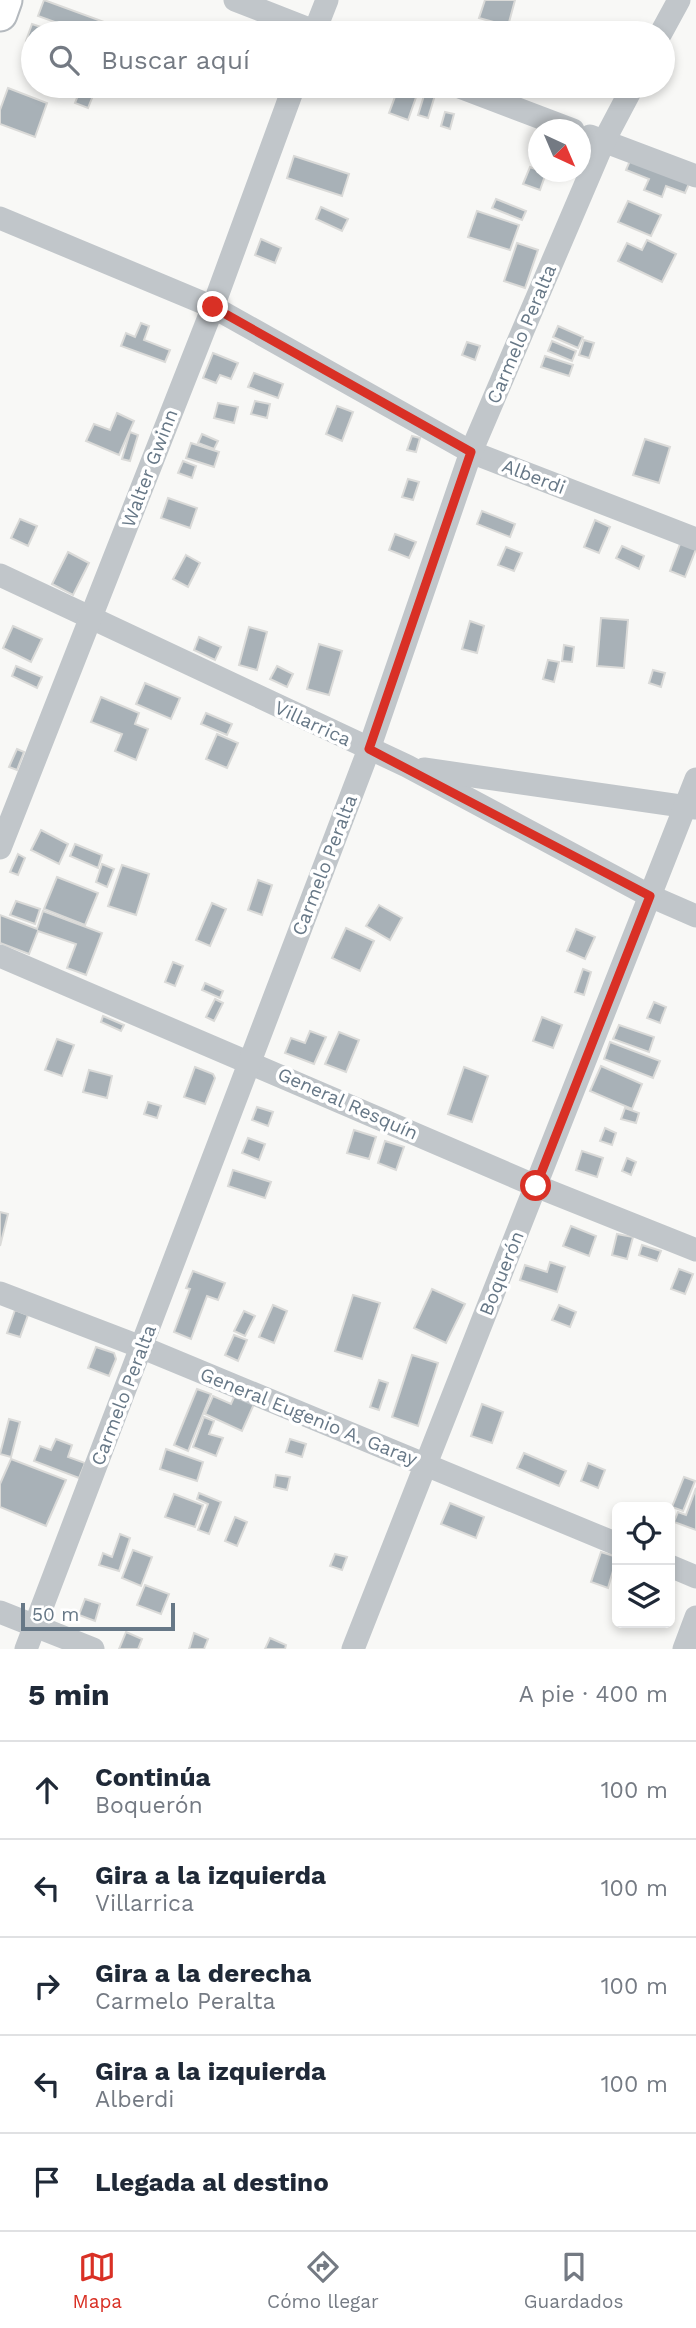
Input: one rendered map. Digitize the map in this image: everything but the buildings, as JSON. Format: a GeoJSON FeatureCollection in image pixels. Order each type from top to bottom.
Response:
{"type":"FeatureCollection","features":[{"type":"Feature","properties":{"kind":"main road"},"geometry":{"type":"LineString","coordinates":[[0,14],[5,0]]}},
{"type":"Feature","properties":{"kind":"street"},"geometry":{"type":"LineString","coordinates":[[236,0],[286,21]]}},
{"type":"Feature","properties":{"kind":"street"},"geometry":{"type":"LineString","coordinates":[[319,21],[327,0]]}},
{"type":"Feature","properties":{"kind":"street"},"geometry":{"type":"LineString","coordinates":[[668,21],[679,0]]}},
{"type":"Feature","properties":{"kind":"street","name":"Walter Gwinn"},"geometry":{"type":"LineString","coordinates":[[0,848],[213,307],[290,98]]}},
{"type":"Feature","properties":{"kind":"street"},"geometry":{"type":"LineString","coordinates":[[489,98],[544,119]]}},
{"type":"Feature","properties":{"kind":"street","name":"Carmelo Peralta"},"geometry":{"type":"LineString","coordinates":[[26,1649],[248,1060],[369,749],[471,452],[604,141],[627,98]]}},
{"type":"Feature","properties":{"kind":"street"},"geometry":{"type":"LineString","coordinates":[[591,136],[696,176]]}},
{"type":"Feature","properties":{"kind":"street","name":"Alberdi"},"geometry":{"type":"LineString","coordinates":[[0,218],[213,307],[471,452],[696,539]]}},
{"type":"Feature","properties":{"kind":"street","name":"Villarrica"},"geometry":{"type":"LineString","coordinates":[[0,575],[407,766],[650,896],[696,916]]}},
{"type":"Feature","properties":{"kind":"street"},"geometry":{"type":"LineString","coordinates":[[407,766],[690,807]]}},
{"type":"Feature","properties":{"kind":"street","name":"Boquerón"},"geometry":{"type":"LineString","coordinates":[[353,1649],[650,896],[690,807],[696,779]]}},
{"type":"Feature","properties":{"kind":"street","name":"General Resquín"},"geometry":{"type":"LineString","coordinates":[[0,956],[248,1060],[536,1186],[696,1250]]}},
{"type":"Feature","properties":{"kind":"street","name":"General Eugenio A. Garay"},"geometry":{"type":"LineString","coordinates":[[0,1293],[141,1347],[612,1542]]}},
{"type":"Feature","properties":{"kind":"street"},"geometry":{"type":"LineString","coordinates":[[675,1568],[696,1577]]}},
{"type":"Feature","properties":{"kind":"street"},"geometry":{"type":"LineString","coordinates":[[0,1612],[93,1649]]}},
{"type":"Feature","properties":{"kind":"street"},"geometry":{"type":"LineString","coordinates":[[684,1649],[696,1617]]}},
{"type":"Feature","properties":{"kind":"route"},"geometry":{"type":"LineString","coordinates":[[213,307],[471,452],[369,749],[407,766],[650,896],[536,1186]]}}]}
